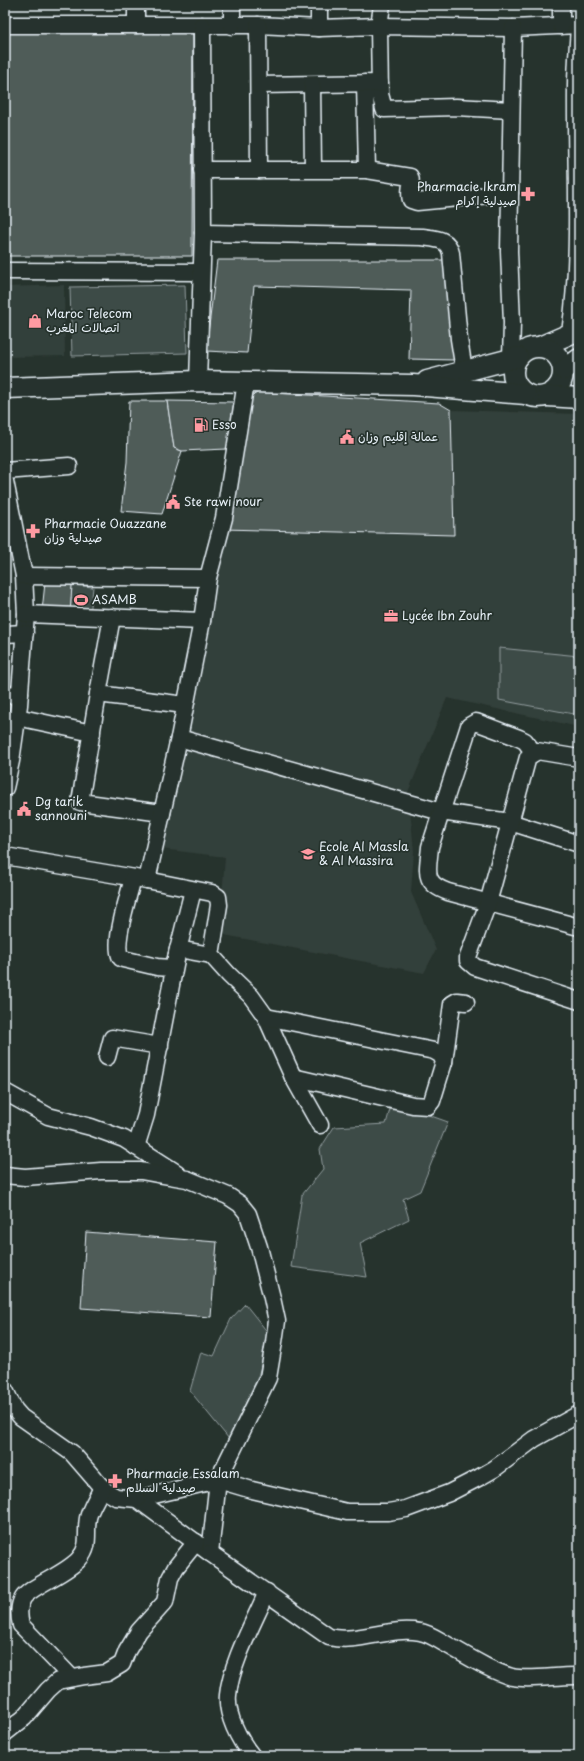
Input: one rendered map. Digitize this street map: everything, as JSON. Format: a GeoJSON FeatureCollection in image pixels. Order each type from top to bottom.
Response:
{"type":"FeatureCollection","features":[{"type":"Feature","properties":{"kind":"main road"},"geometry":{"type":"LineString","coordinates":[[413,385],[464,370],[514,358],[524,350],[542,346],[574,331]]}},
{"type":"Feature","properties":{"kind":"main road"},"geometry":{"type":"LineString","coordinates":[[542,346],[557,354],[571,374],[548,396]]}},
{"type":"Feature","properties":{"kind":"main road"},"geometry":{"type":"LineString","coordinates":[[514,358],[513,373],[515,382],[519,389],[526,394]]}},
{"type":"Feature","properties":{"kind":"main road"},"geometry":{"type":"LineString","coordinates":[[5,388],[198,381],[413,385],[526,394],[541,397],[579,398]]}},
{"type":"Feature","properties":{"kind":"street"},"geometry":{"type":"LineString","coordinates":[[136,5],[136,25]]}},
{"type":"Feature","properties":{"kind":"street"},"geometry":{"type":"LineString","coordinates":[[232,5],[232,26]]}},
{"type":"Feature","properties":{"kind":"street"},"geometry":{"type":"LineString","coordinates":[[319,5],[319,28]]}},
{"type":"Feature","properties":{"kind":"street"},"geometry":{"type":"LineString","coordinates":[[367,170],[373,83],[382,5]]}},
{"type":"Feature","properties":{"kind":"street"},"geometry":{"type":"LineString","coordinates":[[561,5],[561,26]]}},
{"type":"Feature","properties":{"kind":"street"},"geometry":{"type":"LineString","coordinates":[[5,25],[258,25],[319,28],[379,26],[513,28],[579,25],[577,86],[578,233],[574,331]]}},
{"type":"Feature","properties":{"kind":"street"},"geometry":{"type":"LineString","coordinates":[[198,381],[203,233],[202,25]]}},
{"type":"Feature","properties":{"kind":"street"},"geometry":{"type":"LineString","coordinates":[[258,25],[259,170]]}},
{"type":"Feature","properties":{"kind":"street"},"geometry":{"type":"LineString","coordinates":[[513,28],[509,251],[514,358]]}},
{"type":"Feature","properties":{"kind":"street"},"geometry":{"type":"LineString","coordinates":[[259,85],[373,83]]}},
{"type":"Feature","properties":{"kind":"street"},"geometry":{"type":"LineString","coordinates":[[373,83],[384,109],[456,107],[511,110]]}},
{"type":"Feature","properties":{"kind":"street"},"geometry":{"type":"LineString","coordinates":[[312,85],[313,169]]}},
{"type":"Feature","properties":{"kind":"street"},"geometry":{"type":"LineString","coordinates":[[202,170],[367,170],[401,175],[410,177],[410,197],[411,200],[417,202],[510,193]]}},
{"type":"Feature","properties":{"kind":"street"},"geometry":{"type":"LineString","coordinates":[[203,233],[422,237],[445,241],[449,245],[451,253],[459,338],[464,370]]}},
{"type":"Feature","properties":{"kind":"street"},"geometry":{"type":"LineString","coordinates":[[5,271],[202,272]]}},
{"type":"Feature","properties":{"kind":"street"},"geometry":{"type":"LineString","coordinates":[[193,890],[174,965],[167,968],[123,959],[119,956],[119,931],[140,879],[162,812],[202,622],[208,578],[224,518],[246,382]]}},
{"type":"Feature","properties":{"kind":"street"},"geometry":{"type":"LineString","coordinates":[[5,471],[69,466]]}},
{"type":"Feature","properties":{"kind":"street"},"geometry":{"type":"LineString","coordinates":[[5,481],[24,576],[26,614],[25,633],[12,695],[17,717],[8,761],[5,788]]}},
{"type":"Feature","properties":{"kind":"street"},"geometry":{"type":"LineString","coordinates":[[24,576],[208,578]]}},
{"type":"Feature","properties":{"kind":"street"},"geometry":{"type":"LineString","coordinates":[[26,614],[202,622]]}},
{"type":"Feature","properties":{"kind":"street"},"geometry":{"type":"LineString","coordinates":[[112,617],[80,802],[162,812]]}},
{"type":"Feature","properties":{"kind":"street"},"geometry":{"type":"LineString","coordinates":[[5,634],[25,633]]}},
{"type":"Feature","properties":{"kind":"street"},"geometry":{"type":"LineString","coordinates":[[98,694],[185,705]]}},
{"type":"Feature","properties":{"kind":"street"},"geometry":{"type":"LineString","coordinates":[[17,717],[92,733]]}},
{"type":"Feature","properties":{"kind":"street"},"geometry":{"type":"LineString","coordinates":[[534,753],[524,741],[519,738],[476,722],[471,723],[430,847],[430,881],[434,887],[440,890],[579,927]]}},
{"type":"Feature","properties":{"kind":"street"},"geometry":{"type":"LineString","coordinates":[[178,738],[441,812],[510,822],[579,842]]}},
{"type":"Feature","properties":{"kind":"street"},"geometry":{"type":"LineString","coordinates":[[579,758],[542,752],[534,753],[528,757],[488,903],[468,957],[468,961],[475,967],[579,1001]]}},
{"type":"Feature","properties":{"kind":"street"},"geometry":{"type":"LineString","coordinates":[[5,856],[140,879],[216,895],[220,901],[211,955]]}},
{"type":"Feature","properties":{"kind":"street"},"geometry":{"type":"LineString","coordinates":[[178,949],[211,955],[251,996],[266,1017],[293,1077],[320,1125]]}},
{"type":"Feature","properties":{"kind":"street"},"geometry":{"type":"LineString","coordinates":[[136,1147],[146,1115],[178,949]]}},
{"type":"Feature","properties":{"kind":"street"},"geometry":{"type":"LineString","coordinates":[[293,1077],[428,1106],[432,1101],[444,1062],[452,1004],[457,1001],[466,1002]]}},
{"type":"Feature","properties":{"kind":"street"},"geometry":{"type":"LineString","coordinates":[[266,1017],[434,1051],[441,1055],[444,1062]]}},
{"type":"Feature","properties":{"kind":"street"},"geometry":{"type":"LineString","coordinates":[[106,1057],[112,1038],[160,1046]]}},
{"type":"Feature","properties":{"kind":"street"},"geometry":{"type":"LineString","coordinates":[[5,1092],[48,1116],[107,1132],[124,1139],[187,1180]]}},
{"type":"Feature","properties":{"kind":"street"},"geometry":{"type":"LineString","coordinates":[[5,1176],[25,1177],[101,1171],[141,1172],[187,1180],[228,1196],[240,1204],[248,1214],[266,1273],[277,1321],[268,1378],[218,1480],[210,1553]]}},
{"type":"Feature","properties":{"kind":"street"},"geometry":{"type":"LineString","coordinates":[[5,1390],[14,1409],[21,1418],[72,1453],[102,1487],[116,1497],[137,1499],[218,1480],[252,1490],[347,1512],[388,1512],[406,1509],[442,1496],[480,1477],[509,1459],[534,1439],[579,1414]]}},
{"type":"Feature","properties":{"kind":"street"},"geometry":{"type":"LineString","coordinates":[[72,1678],[21,1625],[19,1616],[20,1608],[23,1598],[32,1590],[55,1578],[79,1560],[87,1547],[88,1517],[102,1487]]}},
{"type":"Feature","properties":{"kind":"street"},"geometry":{"type":"LineString","coordinates":[[137,1499],[210,1553],[329,1637],[341,1639],[405,1631],[421,1632],[496,1671],[514,1677],[579,1676]]}},
{"type":"Feature","properties":{"kind":"street"},"geometry":{"type":"LineString","coordinates":[[5,1733],[24,1718],[54,1684],[62,1680],[72,1678],[107,1674],[122,1664],[127,1651],[139,1631],[164,1602],[170,1578],[176,1567],[196,1542]]}},
{"type":"Feature","properties":{"kind":"street"},"geometry":{"type":"LineString","coordinates":[[252,1756],[238,1734],[229,1712],[228,1695],[233,1671],[267,1592]]}},
{"type":"Feature","properties":{"kind":"shaded area","name":"Maroc Telecom اتصالات المغرب"},"geometry":{"type":"Polygon","coordinates":[[[64,285],[65,356],[5,357],[5,287],[64,285]]]}},
{"type":"Feature","properties":{"kind":"shaded area"},"geometry":{"type":"Polygon","coordinates":[[[185,285],[187,353],[72,356],[70,287],[185,285]]]}},
{"type":"Feature","properties":{"kind":"shaded area","name":"Lycée Ibn Zouhr"},"geometry":{"type":"Polygon","coordinates":[[[451,410],[579,414],[579,727],[447,698],[406,797],[409,799],[414,851],[411,892],[436,950],[424,973],[219,934],[225,857],[154,848],[223,529],[454,535],[451,410]]]}},
{"type":"Feature","properties":{"kind":"shaded area","name":"ASAMB"},"geometry":{"type":"Polygon","coordinates":[[[72,585],[93,587],[90,616],[70,614],[72,585]]]}},
{"type":"Feature","properties":{"kind":"shaded area"},"geometry":{"type":"Polygon","coordinates":[[[499,648],[579,656],[579,715],[499,700],[499,648]]]}},
{"type":"Feature","properties":{"kind":"shaded area"},"geometry":{"type":"Polygon","coordinates":[[[392,1102],[448,1122],[420,1191],[403,1199],[409,1219],[360,1243],[367,1277],[291,1267],[302,1195],[323,1169],[320,1149],[334,1127],[386,1124],[392,1102]]]}},
{"type":"Feature","properties":{"kind":"shaded area"},"geometry":{"type":"Polygon","coordinates":[[[245,1304],[269,1334],[258,1377],[229,1439],[190,1391],[201,1352],[214,1356],[231,1319],[245,1304]]]}},
{"type":"Feature","properties":{"kind":"building"},"geometry":{"type":"Polygon","coordinates":[[[5,33],[193,33],[192,256],[5,256],[5,33]]]}},
{"type":"Feature","properties":{"kind":"building"},"geometry":{"type":"Polygon","coordinates":[[[217,260],[449,260],[454,360],[409,359],[411,290],[254,286],[247,353],[206,351],[217,260]]]}},
{"type":"Feature","properties":{"kind":"building","name":"عمالة إقليم وزان"},"geometry":{"type":"Polygon","coordinates":[[[259,392],[439,403],[451,410],[454,535],[223,529],[250,397],[259,392]]]}},
{"type":"Feature","properties":{"kind":"building"},"geometry":{"type":"Polygon","coordinates":[[[129,401],[167,401],[174,448],[182,451],[162,514],[121,511],[127,462],[129,401]]]}},
{"type":"Feature","properties":{"kind":"building","name":"Esso"},"geometry":{"type":"Polygon","coordinates":[[[167,401],[234,402],[227,449],[182,451],[174,448],[167,401]]]}},
{"type":"Feature","properties":{"kind":"building"},"geometry":{"type":"Polygon","coordinates":[[[45,583],[72,585],[70,614],[42,611],[45,583]]]}},
{"type":"Feature","properties":{"kind":"building"},"geometry":{"type":"Polygon","coordinates":[[[86,1232],[217,1242],[211,1317],[81,1308],[86,1232]]]}},
{"type":"Feature","properties":{"kind":"place","name":"Pharmacie Ikram صيدلية إكرام"},"geometry":{"type":"Point","coordinates":[528,194]}},
{"type":"Feature","properties":{"kind":"place","name":"Maroc Telecom اتصالات المغرب"},"geometry":{"type":"Point","coordinates":[35,321]}},
{"type":"Feature","properties":{"kind":"place","name":"Esso"},"geometry":{"type":"Point","coordinates":[201,425]}},
{"type":"Feature","properties":{"kind":"place","name":"عمالة إقليم وزان"},"geometry":{"type":"Point","coordinates":[347,437]}},
{"type":"Feature","properties":{"kind":"place","name":"Ste rawi nour"},"geometry":{"type":"Point","coordinates":[173,502]}},
{"type":"Feature","properties":{"kind":"place","name":"Pharmacie Ouazzane صيدلية وزان"},"geometry":{"type":"Point","coordinates":[33,531]}},
{"type":"Feature","properties":{"kind":"place","name":"ASAMB"},"geometry":{"type":"Point","coordinates":[81,600]}},
{"type":"Feature","properties":{"kind":"place","name":"Lycée Ibn Zouhr"},"geometry":{"type":"Point","coordinates":[391,616]}},
{"type":"Feature","properties":{"kind":"place","name":"Dg tarik sannouni"},"geometry":{"type":"Point","coordinates":[24,809]}},
{"type":"Feature","properties":{"kind":"place","name":"Ecole Al Massla & Al Massira"},"geometry":{"type":"Point","coordinates":[308,854]}},
{"type":"Feature","properties":{"kind":"place","name":"Pharmacie Essalam صيدلية السلام"},"geometry":{"type":"Point","coordinates":[115,1481]}}]}
